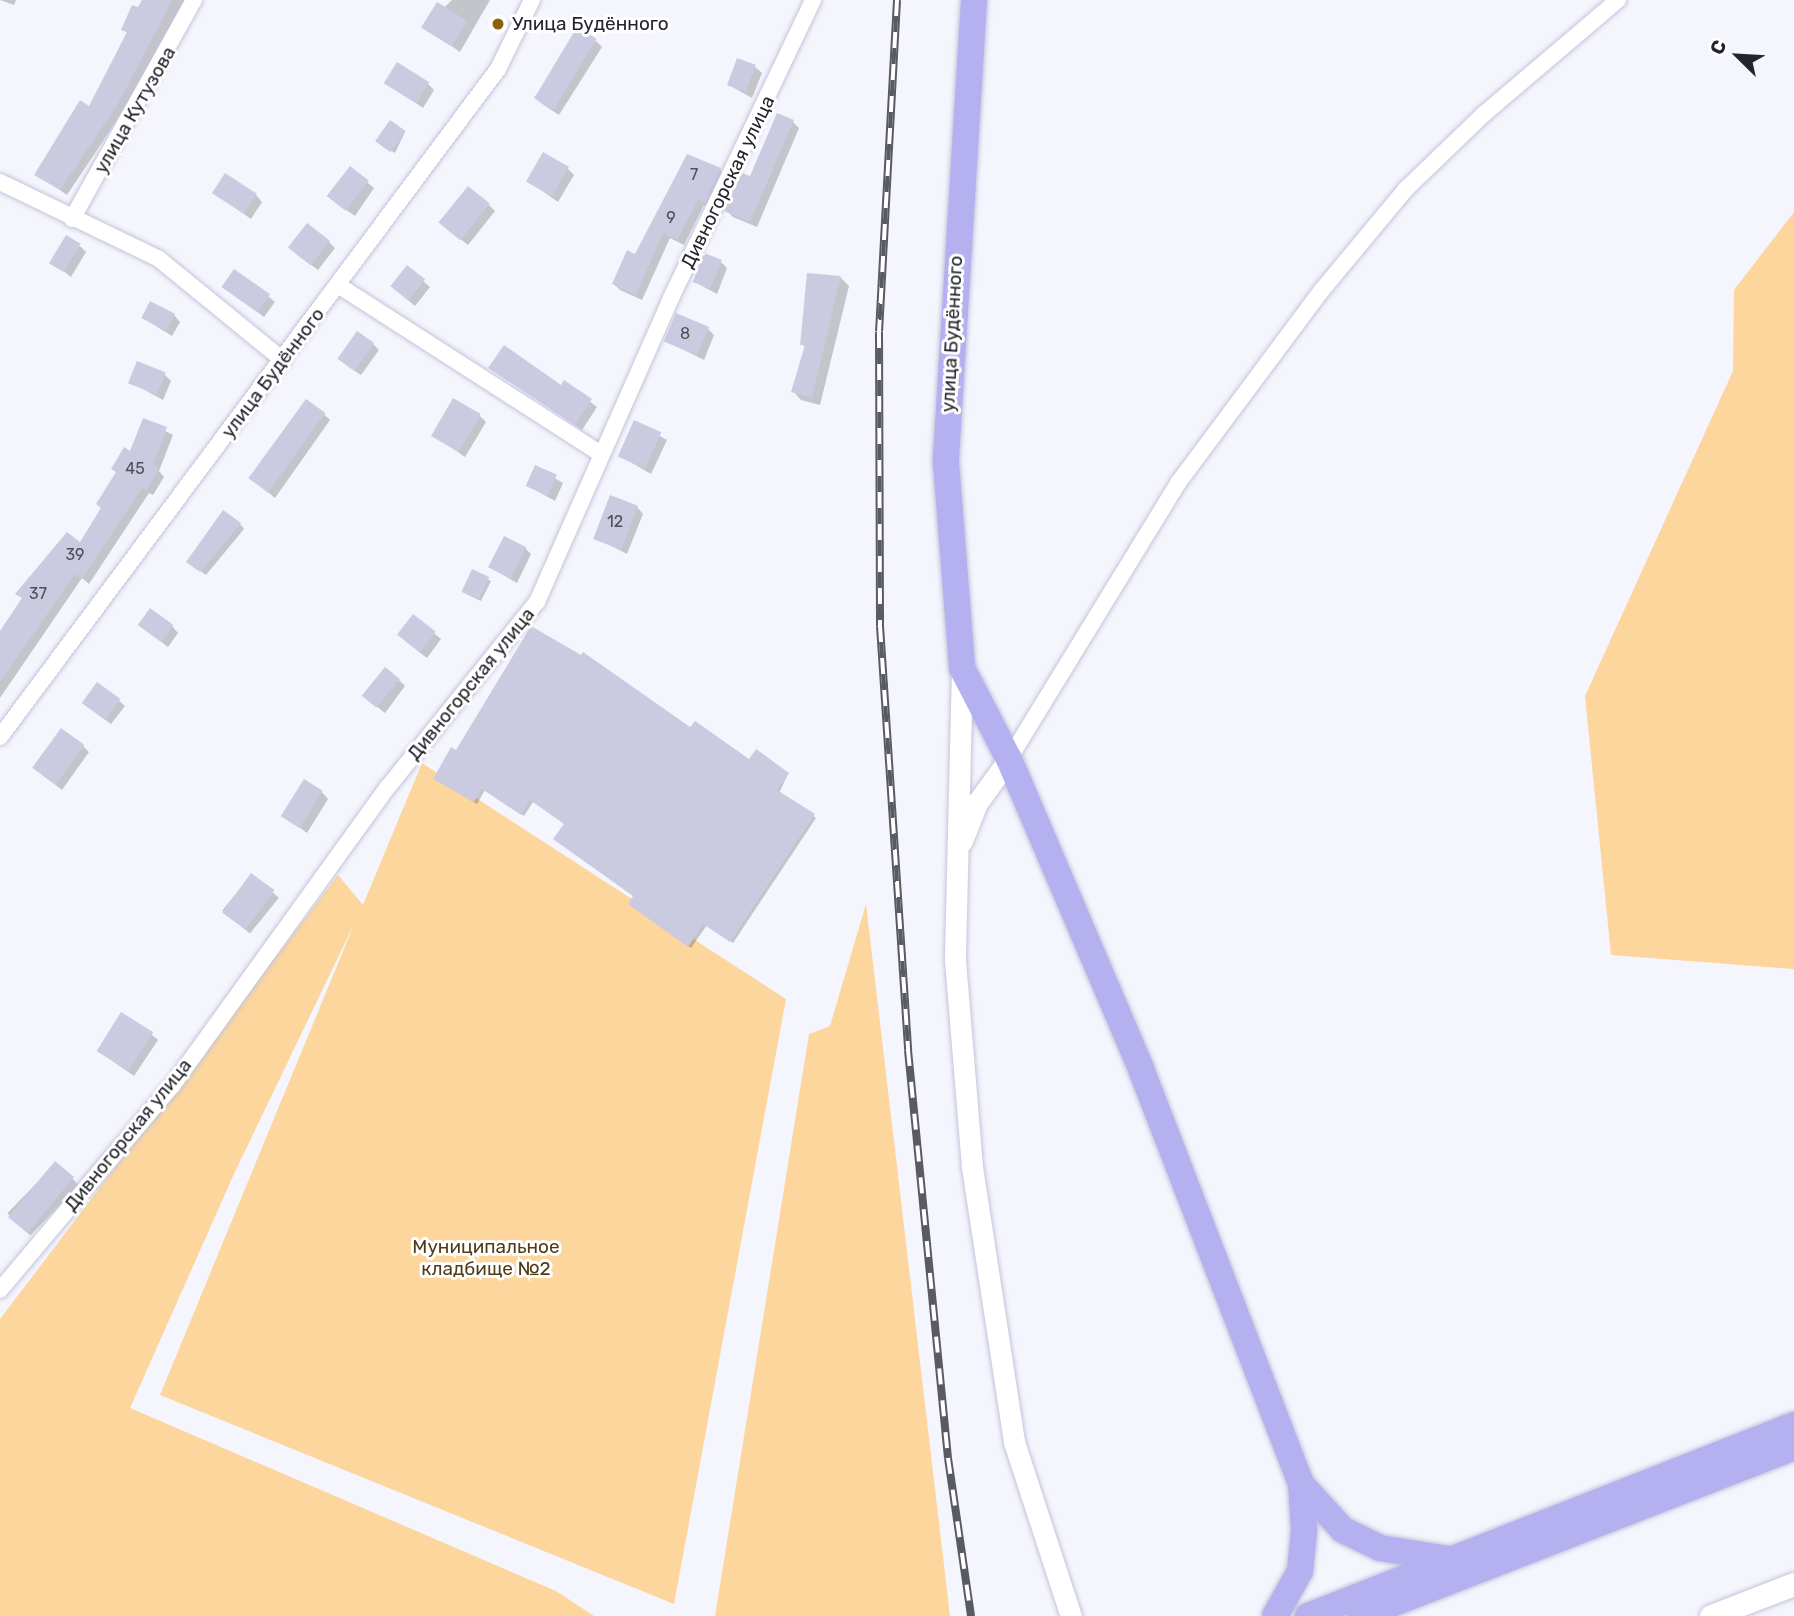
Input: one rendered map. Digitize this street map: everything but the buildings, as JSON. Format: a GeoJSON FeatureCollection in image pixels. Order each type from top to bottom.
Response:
{"type":"FeatureCollection","features":[{"type":"Feature","properties":{"kind":"main road","name":"улица Будённого"},"geometry":{"type":"LineString","coordinates":[[962,667],[946,463],[951,323],[974,0]]}},
{"type":"Feature","properties":{"kind":"main road"},"geometry":{"type":"LineString","coordinates":[[962,667],[1009,760],[1141,1069],[1301,1484],[1304,1531],[1300,1571],[1275,1616]]}},
{"type":"Feature","properties":{"kind":"main road"},"geometry":{"type":"LineString","coordinates":[[1308,1616],[1794,1425]]}},
{"type":"Feature","properties":{"kind":"main road"},"geometry":{"type":"LineString","coordinates":[[1362,1616],[1794,1447]]}},
{"type":"Feature","properties":{"kind":"main road"},"geometry":{"type":"LineString","coordinates":[[1301,1484],[1343,1530],[1380,1548],[1454,1559]]}},
{"type":"Feature","properties":{"kind":"main road"},"geometry":{"type":"LineString","coordinates":[[1712,1616],[1794,1584]]}},
{"type":"Feature","properties":{"kind":"street","name":"улица Кутузова"},"geometry":{"type":"LineString","coordinates":[[72,219],[194,0]]}},
{"type":"Feature","properties":{"kind":"street","name":"улица Будённого"},"geometry":{"type":"LineString","coordinates":[[0,737],[498,69],[532,0]]}},
{"type":"Feature","properties":{"kind":"street","name":"Дивногорская улица"},"geometry":{"type":"LineString","coordinates":[[0,1290],[172,1086],[388,787],[537,602],[601,454],[813,0]]}},
{"type":"Feature","properties":{"kind":"street"},"geometry":{"type":"LineString","coordinates":[[956,856],[977,803],[1009,760],[1178,483],[1322,290],[1406,189],[1484,114],[1618,0]]}},
{"type":"Feature","properties":{"kind":"street"},"geometry":{"type":"LineString","coordinates":[[0,182],[159,259],[283,360]]}},
{"type":"Feature","properties":{"kind":"street"},"geometry":{"type":"LineString","coordinates":[[338,285],[601,454]]}},
{"type":"Feature","properties":{"kind":"street"},"geometry":{"type":"LineString","coordinates":[[962,667],[955,960],[972,1167],[1014,1442],[1071,1616]]}},
{"type":"Feature","properties":{"kind":"green space"},"geometry":{"type":"Polygon","coordinates":[[[1794,212],[1794,969],[1611,955],[1585,696],[1733,371],[1734,290],[1794,212]]]}},
{"type":"Feature","properties":{"kind":"green space","name":"Муниципальное кладбище №2"},"geometry":{"type":"Polygon","coordinates":[[[422,763],[786,999],[674,1604],[160,1395],[355,922],[233,1176],[130,1408],[556,1591],[594,1616],[0,1616],[0,1319],[338,875],[363,905],[422,763]]]}},
{"type":"Feature","properties":{"kind":"green space"},"geometry":{"type":"Polygon","coordinates":[[[866,904],[950,1616],[715,1616],[809,1034],[830,1026],[866,904]]]}},
{"type":"Feature","properties":{"kind":"railway"},"geometry":{"type":"LineString","coordinates":[[897,0],[879,332],[880,626],[908,1050],[948,1458],[971,1616]]}},
{"type":"Feature","properties":{"kind":"place","name":"Улица Будённого"},"geometry":{"type":"Point","coordinates":[498,24]}}]}
